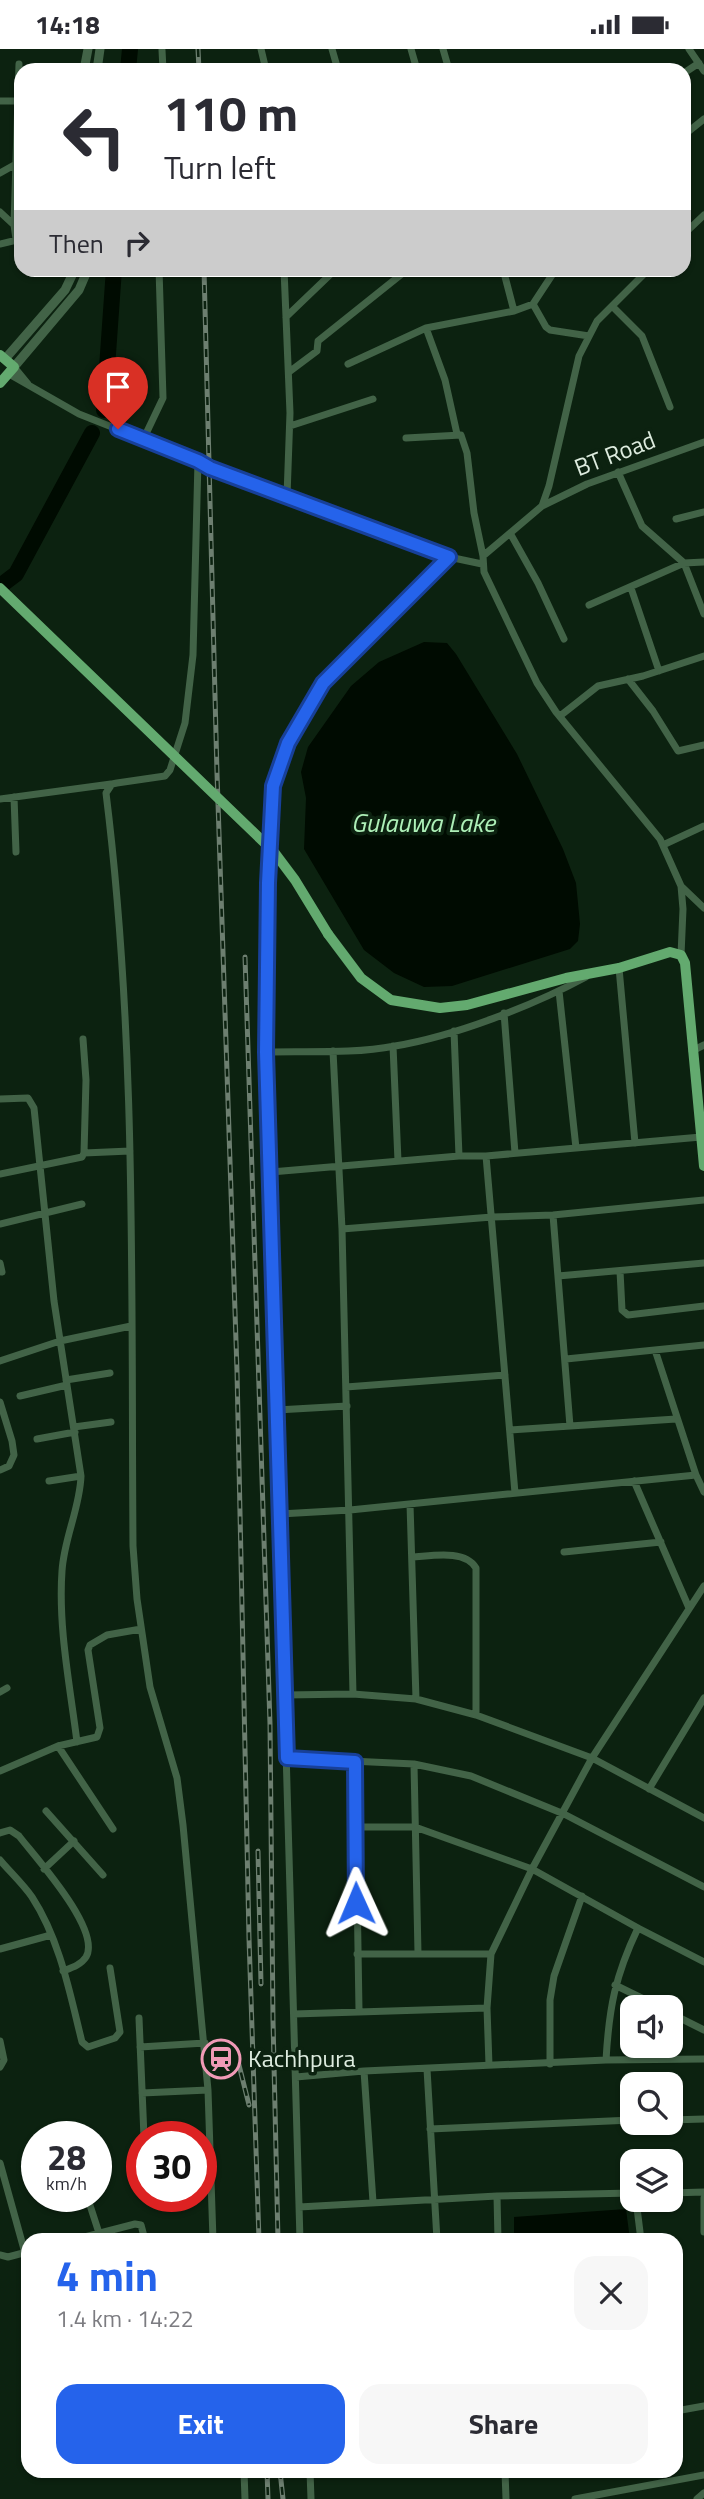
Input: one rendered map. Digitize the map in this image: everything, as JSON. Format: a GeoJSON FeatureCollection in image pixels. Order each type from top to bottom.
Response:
{"type":"FeatureCollection","features":[{"type":"Feature","properties":{"kind":"main road"},"geometry":{"type":"LineString","coordinates":[[0,383],[5,364]]}},
{"type":"Feature","properties":{"kind":"main road"},"geometry":{"type":"LineString","coordinates":[[0,589],[274,852],[295,880],[328,935],[361,978],[391,1000],[440,1008],[467,1005],[670,953],[681,955],[685,963],[692,1051],[700,1093],[704,1158]]}},
{"type":"Feature","properties":{"kind":"street"},"geometry":{"type":"LineString","coordinates":[[689,49],[701,67]]}},
{"type":"Feature","properties":{"kind":"street"},"geometry":{"type":"LineString","coordinates":[[0,212],[14,225]]}},
{"type":"Feature","properties":{"kind":"street"},"geometry":{"type":"LineString","coordinates":[[5,364],[65,290],[71,277]]}},
{"type":"Feature","properties":{"kind":"street"},"geometry":{"type":"LineString","coordinates":[[5,364],[79,290],[85,277]]}},
{"type":"Feature","properties":{"kind":"street"},"geometry":{"type":"LineString","coordinates":[[143,440],[163,398],[159,277]]}},
{"type":"Feature","properties":{"kind":"street"},"geometry":{"type":"LineString","coordinates":[[284,277],[290,426],[288,496]]}},
{"type":"Feature","properties":{"kind":"street"},"geometry":{"type":"LineString","coordinates":[[286,317],[328,277]]}},
{"type":"Feature","properties":{"kind":"street"},"geometry":{"type":"LineString","coordinates":[[289,372],[317,351],[318,341],[398,277]]}},
{"type":"Feature","properties":{"kind":"street"},"geometry":{"type":"LineString","coordinates":[[505,277],[514,311]]}},
{"type":"Feature","properties":{"kind":"street"},"geometry":{"type":"LineString","coordinates":[[348,364],[426,328],[514,311],[533,304],[551,277]]}},
{"type":"Feature","properties":{"kind":"street"},"geometry":{"type":"LineString","coordinates":[[542,506],[579,356],[597,321],[641,277]]}},
{"type":"Feature","properties":{"kind":"street"},"geometry":{"type":"LineString","coordinates":[[533,304],[550,330],[589,336]]}},
{"type":"Feature","properties":{"kind":"street"},"geometry":{"type":"LineString","coordinates":[[612,306],[642,336],[670,407]]}},
{"type":"Feature","properties":{"kind":"street"},"geometry":{"type":"LineString","coordinates":[[426,328],[444,380],[457,434]]}},
{"type":"Feature","properties":{"kind":"street"},"geometry":{"type":"LineString","coordinates":[[5,364],[28,384],[79,414],[210,468],[449,557],[483,560]]}},
{"type":"Feature","properties":{"kind":"street"},"geometry":{"type":"LineString","coordinates":[[290,426],[373,399]]}},
{"type":"Feature","properties":{"kind":"street"},"geometry":{"type":"LineString","coordinates":[[406,438],[461,435],[467,453],[484,572],[537,683],[560,716],[663,845],[681,886],[681,955]]}},
{"type":"Feature","properties":{"kind":"street","name":"BT Road"},"geometry":{"type":"LineString","coordinates":[[483,560],[542,506],[587,484],[704,442]]}},
{"type":"Feature","properties":{"kind":"street"},"geometry":{"type":"LineString","coordinates":[[0,799],[165,776],[170,770],[185,723],[193,655],[198,461]]}},
{"type":"Feature","properties":{"kind":"street"},"geometry":{"type":"LineString","coordinates":[[618,472],[642,526],[684,563],[704,614]]}},
{"type":"Feature","properties":{"kind":"street"},"geometry":{"type":"LineString","coordinates":[[676,519],[704,512]]}},
{"type":"Feature","properties":{"kind":"street"},"geometry":{"type":"LineString","coordinates":[[510,533],[538,583],[564,639]]}},
{"type":"Feature","properties":{"kind":"street"},"geometry":{"type":"LineString","coordinates":[[300,2233],[266,1052],[268,883],[273,786],[288,743],[323,683],[449,557]]}},
{"type":"Feature","properties":{"kind":"street"},"geometry":{"type":"LineString","coordinates":[[589,605],[684,563],[704,562]]}},
{"type":"Feature","properties":{"kind":"street"},"geometry":{"type":"LineString","coordinates":[[631,588],[659,671]]}},
{"type":"Feature","properties":{"kind":"street"},"geometry":{"type":"LineString","coordinates":[[560,716],[598,686],[659,671],[704,656]]}},
{"type":"Feature","properties":{"kind":"street"},"geometry":{"type":"LineString","coordinates":[[628,679],[653,711],[678,751],[704,745]]}},
{"type":"Feature","properties":{"kind":"street"},"geometry":{"type":"LineString","coordinates":[[112,784],[106,793],[123,965],[130,1151],[133,1546],[150,1687],[177,1778],[205,2043],[209,2121]]}},
{"type":"Feature","properties":{"kind":"street"},"geometry":{"type":"LineString","coordinates":[[14,797],[16,852]]}},
{"type":"Feature","properties":{"kind":"street"},"geometry":{"type":"LineString","coordinates":[[663,845],[704,826]]}},
{"type":"Feature","properties":{"kind":"street"},"geometry":{"type":"LineString","coordinates":[[681,886],[704,908]]}},
{"type":"Feature","properties":{"kind":"street"},"geometry":{"type":"LineString","coordinates":[[619,968],[635,1143]]}},
{"type":"Feature","properties":{"kind":"street"},"geometry":{"type":"LineString","coordinates":[[266,1052],[393,1047],[454,1031],[504,1013],[559,991],[596,972]]}},
{"type":"Feature","properties":{"kind":"street"},"geometry":{"type":"LineString","coordinates":[[559,991],[576,1148]]}},
{"type":"Feature","properties":{"kind":"street"},"geometry":{"type":"LineString","coordinates":[[504,1013],[515,1153]]}},
{"type":"Feature","properties":{"kind":"street"},"geometry":{"type":"LineString","coordinates":[[454,1031],[459,1156]]}},
{"type":"Feature","properties":{"kind":"street"},"geometry":{"type":"LineString","coordinates":[[83,1039],[86,1080],[85,1153]]}},
{"type":"Feature","properties":{"kind":"street"},"geometry":{"type":"LineString","coordinates":[[692,1051],[704,1045]]}},
{"type":"Feature","properties":{"kind":"street"},"geometry":{"type":"LineString","coordinates":[[393,1047],[398,1161]]}},
{"type":"Feature","properties":{"kind":"street"},"geometry":{"type":"LineString","coordinates":[[333,1051],[342,1229],[353,1694]]}},
{"type":"Feature","properties":{"kind":"street"},"geometry":{"type":"LineString","coordinates":[[0,1099],[28,1098],[31,1101],[60,1341],[81,1476],[79,1497],[64,1547],[61,1573],[65,1648],[76,1742]]}},
{"type":"Feature","properties":{"kind":"street"},"geometry":{"type":"LineString","coordinates":[[271,1172],[701,1137]]}},
{"type":"Feature","properties":{"kind":"street"},"geometry":{"type":"LineString","coordinates":[[0,1174],[79,1159],[85,1153],[130,1151]]}},
{"type":"Feature","properties":{"kind":"street"},"geometry":{"type":"LineString","coordinates":[[486,1156],[515,1493]]}},
{"type":"Feature","properties":{"kind":"street"},"geometry":{"type":"LineString","coordinates":[[342,1229],[553,1215],[704,1200]]}},
{"type":"Feature","properties":{"kind":"street"},"geometry":{"type":"LineString","coordinates":[[0,1224],[82,1204]]}},
{"type":"Feature","properties":{"kind":"street"},"geometry":{"type":"LineString","coordinates":[[553,1215],[570,1426]]}},
{"type":"Feature","properties":{"kind":"street"},"geometry":{"type":"LineString","coordinates":[[0,1262],[2,1272]]}},
{"type":"Feature","properties":{"kind":"street"},"geometry":{"type":"LineString","coordinates":[[558,1276],[704,1263]]}},
{"type":"Feature","properties":{"kind":"street"},"geometry":{"type":"LineString","coordinates":[[620,1271],[622,1310],[628,1315],[704,1306]]}},
{"type":"Feature","properties":{"kind":"street"},"geometry":{"type":"LineString","coordinates":[[0,1361],[60,1341],[131,1326]]}},
{"type":"Feature","properties":{"kind":"street"},"geometry":{"type":"LineString","coordinates":[[566,1359],[704,1345]]}},
{"type":"Feature","properties":{"kind":"street"},"geometry":{"type":"LineString","coordinates":[[655,1350],[676,1419],[704,1492]]}},
{"type":"Feature","properties":{"kind":"street"},"geometry":{"type":"LineString","coordinates":[[20,1396],[66,1382],[110,1373]]}},
{"type":"Feature","properties":{"kind":"street"},"geometry":{"type":"LineString","coordinates":[[346,1387],[505,1375]]}},
{"type":"Feature","properties":{"kind":"street"},"geometry":{"type":"LineString","coordinates":[[0,1402],[14,1455],[9,1466],[0,1470]]}},
{"type":"Feature","properties":{"kind":"street"},"geometry":{"type":"LineString","coordinates":[[277,1410],[347,1406]]}},
{"type":"Feature","properties":{"kind":"street"},"geometry":{"type":"LineString","coordinates":[[510,1430],[676,1419]]}},
{"type":"Feature","properties":{"kind":"street"},"geometry":{"type":"LineString","coordinates":[[37,1439],[111,1422]]}},
{"type":"Feature","properties":{"kind":"street"},"geometry":{"type":"LineString","coordinates":[[280,1514],[350,1510],[696,1475]]}},
{"type":"Feature","properties":{"kind":"street"},"geometry":{"type":"LineString","coordinates":[[49,1481],[81,1476]]}},
{"type":"Feature","properties":{"kind":"street"},"geometry":{"type":"LineString","coordinates":[[634,1481],[689,1608]]}},
{"type":"Feature","properties":{"kind":"street"},"geometry":{"type":"LineString","coordinates":[[410,1504],[416,1699]]}},
{"type":"Feature","properties":{"kind":"street"},"geometry":{"type":"LineString","coordinates":[[564,1552],[661,1542]]}},
{"type":"Feature","properties":{"kind":"street"},"geometry":{"type":"LineString","coordinates":[[412,1557],[459,1556],[472,1562],[476,1568],[476,1715]]}},
{"type":"Feature","properties":{"kind":"street"},"geometry":{"type":"LineString","coordinates":[[489,2066],[487,2008],[491,1954],[532,1869],[592,1758],[704,1586]]}},
{"type":"Feature","properties":{"kind":"street"},"geometry":{"type":"LineString","coordinates":[[0,1771],[58,1746],[93,1739],[100,1734],[88,1650],[90,1645],[107,1635],[141,1629]]}},
{"type":"Feature","properties":{"kind":"street"},"geometry":{"type":"LineString","coordinates":[[285,1695],[353,1694],[416,1699],[476,1715],[592,1758],[704,1818]]}},
{"type":"Feature","properties":{"kind":"street"},"geometry":{"type":"LineString","coordinates":[[649,1789],[704,1698]]}},
{"type":"Feature","properties":{"kind":"street"},"geometry":{"type":"LineString","coordinates":[[58,1746],[113,1829]]}},
{"type":"Feature","properties":{"kind":"street"},"geometry":{"type":"LineString","coordinates":[[287,1758],[414,1764],[471,1776],[564,1814],[704,1887]]}},
{"type":"Feature","properties":{"kind":"street"},"geometry":{"type":"LineString","coordinates":[[355,1762],[359,2010]]}},
{"type":"Feature","properties":{"kind":"street"},"geometry":{"type":"LineString","coordinates":[[414,1764],[418,1954]]}},
{"type":"Feature","properties":{"kind":"street"},"geometry":{"type":"LineString","coordinates":[[46,1811],[103,1875]]}},
{"type":"Feature","properties":{"kind":"street"},"geometry":{"type":"LineString","coordinates":[[354,1827],[415,1827],[532,1869],[704,1962]]}},
{"type":"Feature","properties":{"kind":"street"},"geometry":{"type":"LineString","coordinates":[[0,1833],[14,1831],[76,1911],[88,1939],[89,1950],[84,1960],[63,1971]]}},
{"type":"Feature","properties":{"kind":"street"},"geometry":{"type":"LineString","coordinates":[[44,1869],[74,1841]]}},
{"type":"Feature","properties":{"kind":"street"},"geometry":{"type":"LineString","coordinates":[[1,1862],[31,1896],[51,1935],[82,2042],[88,2047],[115,2038],[120,2032],[110,1969]]}},
{"type":"Feature","properties":{"kind":"street"},"geometry":{"type":"LineString","coordinates":[[550,2064],[550,2000],[554,1976],[583,1896]]}},
{"type":"Feature","properties":{"kind":"street"},"geometry":{"type":"LineString","coordinates":[[606,2060],[608,2015],[615,1985],[638,1928]]}},
{"type":"Feature","properties":{"kind":"street"},"geometry":{"type":"LineString","coordinates":[[0,1949],[51,1935]]}},
{"type":"Feature","properties":{"kind":"street"},"geometry":{"type":"LineString","coordinates":[[357,1954],[491,1954]]}},
{"type":"Feature","properties":{"kind":"street"},"geometry":{"type":"LineString","coordinates":[[615,1985],[635,1995]]}},
{"type":"Feature","properties":{"kind":"street"},"geometry":{"type":"LineString","coordinates":[[294,2014],[487,2008]]}},
{"type":"Feature","properties":{"kind":"street"},"geometry":{"type":"LineString","coordinates":[[139,2018],[143,2121]]}},
{"type":"Feature","properties":{"kind":"street"},"geometry":{"type":"LineString","coordinates":[[683,2020],[704,2030]]}},
{"type":"Feature","properties":{"kind":"street"},"geometry":{"type":"LineString","coordinates":[[0,2041],[4,2060],[0,2067]]}},
{"type":"Feature","properties":{"kind":"street"},"geometry":{"type":"LineString","coordinates":[[140,2047],[205,2043]]}},
{"type":"Feature","properties":{"kind":"street"},"geometry":{"type":"LineString","coordinates":[[296,2077],[364,2071],[606,2060],[704,2059]]}},
{"type":"Feature","properties":{"kind":"street"},"geometry":{"type":"LineString","coordinates":[[428,2069],[436,2233]]}},
{"type":"Feature","properties":{"kind":"street"},"geometry":{"type":"LineString","coordinates":[[364,2071],[373,2202]]}},
{"type":"Feature","properties":{"kind":"street"},"geometry":{"type":"LineString","coordinates":[[142,2093],[208,2089]]}},
{"type":"Feature","properties":{"kind":"street"},"geometry":{"type":"LineString","coordinates":[[683,2120],[704,2119]]}},
{"type":"Feature","properties":{"kind":"street"},"geometry":{"type":"LineString","coordinates":[[430,2129],[620,2121]]}},
{"type":"Feature","properties":{"kind":"street"},"geometry":{"type":"LineString","coordinates":[[0,2163],[21,2235]]}},
{"type":"Feature","properties":{"kind":"street"},"geometry":{"type":"LineString","coordinates":[[683,2193],[704,2192]]}},
{"type":"Feature","properties":{"kind":"street"},"geometry":{"type":"LineString","coordinates":[[299,2207],[497,2196],[620,2193]]}},
{"type":"Feature","properties":{"kind":"street"},"geometry":{"type":"LineString","coordinates":[[497,2196],[498,2233]]}},
{"type":"Feature","properties":{"kind":"street"},"geometry":{"type":"LineString","coordinates":[[704,2198],[704,2232]]}},
{"type":"Feature","properties":{"kind":"street"},"geometry":{"type":"LineString","coordinates":[[92,2212],[99,2233],[141,2225],[143,2233]]}},
{"type":"Feature","properties":{"kind":"street"},"geometry":{"type":"LineString","coordinates":[[212,2212],[213,2233]]}},
{"type":"Feature","properties":{"kind":"street"},"geometry":{"type":"LineString","coordinates":[[638,2212],[640,2233]]}},
{"type":"Feature","properties":{"kind":"street"},"geometry":{"type":"LineString","coordinates":[[0,2255],[8,2257],[21,2253]]}},
{"type":"Feature","properties":{"kind":"street"},"geometry":{"type":"LineString","coordinates":[[683,2410],[704,2406]]}},
{"type":"Feature","properties":{"kind":"street"},"geometry":{"type":"LineString","coordinates":[[575,2499],[704,2475]]}},
{"type":"Feature","properties":{"kind":"street"},"geometry":{"type":"LineString","coordinates":[[244,2478],[245,2499]]}},
{"type":"Feature","properties":{"kind":"street"},"geometry":{"type":"LineString","coordinates":[[310,2478],[311,2499]]}},
{"type":"Feature","properties":{"kind":"street"},"geometry":{"type":"LineString","coordinates":[[505,2478],[506,2499]]}},
{"type":"Feature","properties":{"kind":"street"},"geometry":{"type":"LineString","coordinates":[[697,2499],[704,2493]]}},
{"type":"Feature","properties":{"kind":"water","name":"Gulauwa Lake"},"geometry":{"type":"Polygon","coordinates":[[[424,642],[447,643],[517,754],[563,849],[576,883],[580,924],[578,941],[570,949],[452,986],[424,987],[394,973],[364,950],[304,849],[306,798],[301,772],[308,747],[351,686],[379,662],[424,642]]]}},
{"type":"Feature","properties":{"kind":"water"},"geometry":{"type":"Polygon","coordinates":[[[620,2209],[620,2212],[626,2212],[629,2233],[514,2233],[514,2217],[620,2209]]]}},
{"type":"Feature","properties":{"kind":"waterway"},"geometry":{"type":"LineString","coordinates":[[129,63],[130,49]]}},
{"type":"Feature","properties":{"kind":"waterway"},"geometry":{"type":"LineString","coordinates":[[104,410],[113,277]]}},
{"type":"Feature","properties":{"kind":"waterway"},"geometry":{"type":"LineString","coordinates":[[0,586],[16,574],[92,433]]}},
{"type":"Feature","properties":{"kind":"railway"},"geometry":{"type":"LineString","coordinates":[[198,49],[199,63]]}},
{"type":"Feature","properties":{"kind":"railway"},"geometry":{"type":"LineString","coordinates":[[204,277],[237,1371],[249,1938],[259,2233]]}},
{"type":"Feature","properties":{"kind":"railway"},"geometry":{"type":"LineString","coordinates":[[245,957],[270,1724],[278,2233]]}},
{"type":"Feature","properties":{"kind":"railway"},"geometry":{"type":"LineString","coordinates":[[258,1851],[261,1984]]}},
{"type":"Feature","properties":{"kind":"railway"},"geometry":{"type":"LineString","coordinates":[[237,2057],[249,2105]]}},
{"type":"Feature","properties":{"kind":"railway"},"geometry":{"type":"LineString","coordinates":[[267,2478],[268,2499]]}},
{"type":"Feature","properties":{"kind":"railway"},"geometry":{"type":"LineString","coordinates":[[281,2478],[283,2499]]}},
{"type":"Feature","properties":{"kind":"place","name":"Kachhpura"},"geometry":{"type":"Point","coordinates":[221,2059]}},
{"type":"Feature","properties":{"kind":"route"},"geometry":{"type":"LineString","coordinates":[[118,429],[210,468],[449,557],[323,683],[288,743],[273,786],[268,883],[266,1052],[287,1758],[355,1762],[356,1903]]}}]}
